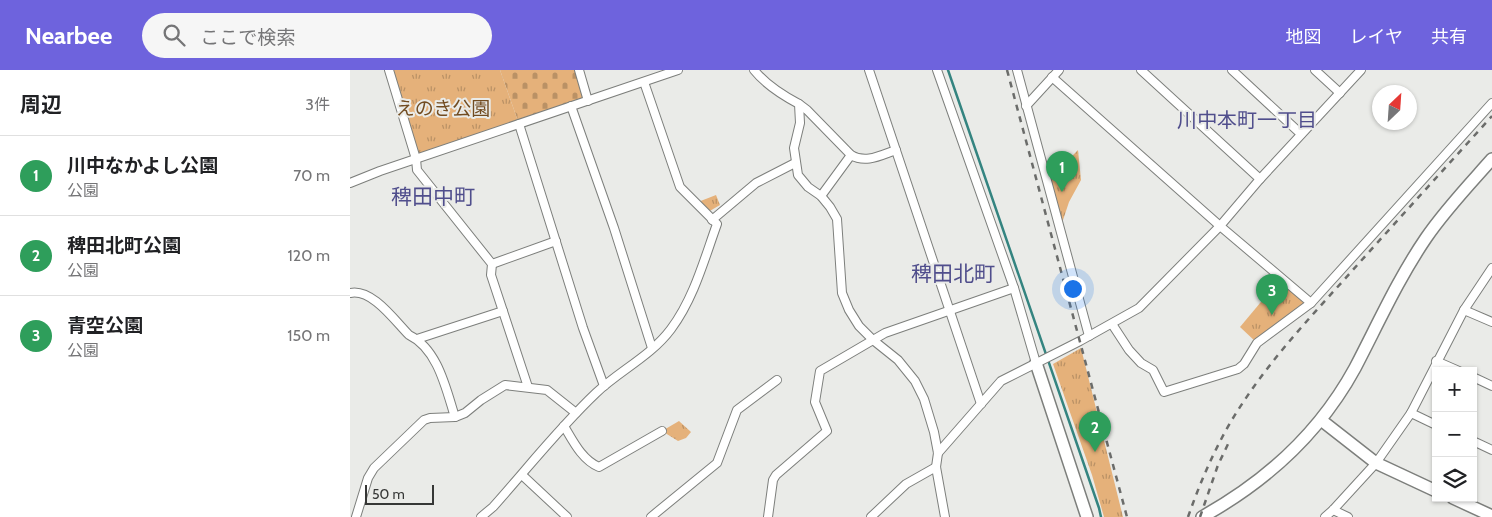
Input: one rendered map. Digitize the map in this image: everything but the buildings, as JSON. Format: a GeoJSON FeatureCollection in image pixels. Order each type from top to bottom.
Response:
{"type":"FeatureCollection","features":[{"type":"Feature","properties":{"kind":"street"},"geometry":{"type":"LineString","coordinates":[[389,70],[416,159],[417,170],[492,264],[491,275],[528,387]]}},
{"type":"Feature","properties":{"kind":"street"},"geometry":{"type":"LineString","coordinates":[[579,70],[588,101]]}},
{"type":"Feature","properties":{"kind":"street"},"geometry":{"type":"LineString","coordinates":[[350,183],[380,171],[678,70]]}},
{"type":"Feature","properties":{"kind":"street"},"geometry":{"type":"LineString","coordinates":[[754,70],[780,94],[807,110],[851,156],[864,161],[896,150]]}},
{"type":"Feature","properties":{"kind":"street"},"geometry":{"type":"LineString","coordinates":[[869,70],[981,404]]}},
{"type":"Feature","properties":{"kind":"street"},"geometry":{"type":"LineString","coordinates":[[938,70],[1014,288],[1087,517]]}},
{"type":"Feature","properties":{"kind":"street"},"geometry":{"type":"LineString","coordinates":[[1017,70],[1089,336]]}},
{"type":"Feature","properties":{"kind":"street"},"geometry":{"type":"LineString","coordinates":[[1026,106],[1059,70]]}},
{"type":"Feature","properties":{"kind":"street"},"geometry":{"type":"LineString","coordinates":[[1141,70],[1260,179]]}},
{"type":"Feature","properties":{"kind":"street"},"geometry":{"type":"LineString","coordinates":[[1232,70],[1301,134]]}},
{"type":"Feature","properties":{"kind":"street"},"geometry":{"type":"LineString","coordinates":[[1315,70],[1340,93]]}},
{"type":"Feature","properties":{"kind":"street"},"geometry":{"type":"LineString","coordinates":[[938,453],[1001,381],[1112,324],[1144,303],[1220,226],[1260,179],[1361,70]]}},
{"type":"Feature","properties":{"kind":"street"},"geometry":{"type":"LineString","coordinates":[[1052,78],[1311,304]]}},
{"type":"Feature","properties":{"kind":"street"},"geometry":{"type":"LineString","coordinates":[[481,517],[494,507],[576,412],[604,386],[652,348],[670,330],[695,286],[717,224],[680,187],[644,82]]}},
{"type":"Feature","properties":{"kind":"street"},"geometry":{"type":"LineString","coordinates":[[1112,324],[1129,350],[1141,363],[1153,370],[1164,392],[1238,369],[1244,364],[1257,343],[1311,304],[1492,103]]}},
{"type":"Feature","properties":{"kind":"street"},"geometry":{"type":"LineString","coordinates":[[799,104],[800,123],[794,148],[798,175],[808,187],[821,196],[837,219],[842,293],[849,310],[859,326],[898,360],[915,381],[929,412],[938,453],[936,467],[944,517]]}},
{"type":"Feature","properties":{"kind":"street"},"geometry":{"type":"LineString","coordinates":[[571,106],[614,228],[652,348]]}},
{"type":"Feature","properties":{"kind":"street"},"geometry":{"type":"LineString","coordinates":[[519,124],[604,386]]}},
{"type":"Feature","properties":{"kind":"street"},"geometry":{"type":"LineString","coordinates":[[821,196],[851,156]]}},
{"type":"Feature","properties":{"kind":"street"},"geometry":{"type":"LineString","coordinates":[[1202,517],[1230,501],[1268,474],[1304,440],[1321,420],[1354,369],[1380,317],[1426,238],[1463,191],[1492,159]]}},
{"type":"Feature","properties":{"kind":"street"},"geometry":{"type":"LineString","coordinates":[[712,220],[756,183],[795,163]]}},
{"type":"Feature","properties":{"kind":"street"},"geometry":{"type":"LineString","coordinates":[[492,264],[556,241]]}},
{"type":"Feature","properties":{"kind":"street"},"geometry":{"type":"LineString","coordinates":[[1325,517],[1376,463],[1411,413],[1436,361],[1464,310],[1492,268]]}},
{"type":"Feature","properties":{"kind":"street"},"geometry":{"type":"LineString","coordinates":[[768,517],[773,480],[776,475],[827,431],[815,402],[820,371],[884,333],[1014,288]]}},
{"type":"Feature","properties":{"kind":"street"},"geometry":{"type":"LineString","coordinates":[[350,293],[367,294],[409,336],[417,339],[436,364],[455,416]]}},
{"type":"Feature","properties":{"kind":"street"},"geometry":{"type":"LineString","coordinates":[[1464,310],[1492,322]]}},
{"type":"Feature","properties":{"kind":"street"},"geometry":{"type":"LineString","coordinates":[[417,339],[503,311]]}},
{"type":"Feature","properties":{"kind":"street"},"geometry":{"type":"LineString","coordinates":[[1436,361],[1449,367]]}},
{"type":"Feature","properties":{"kind":"street"},"geometry":{"type":"LineString","coordinates":[[1477,379],[1492,386]]}},
{"type":"Feature","properties":{"kind":"street"},"geometry":{"type":"LineString","coordinates":[[651,517],[717,464],[736,410],[777,380]]}},
{"type":"Feature","properties":{"kind":"street"},"geometry":{"type":"LineString","coordinates":[[356,517],[368,478],[374,468],[424,420],[465,414],[481,400],[505,384],[547,390],[576,412]]}},
{"type":"Feature","properties":{"kind":"street"},"geometry":{"type":"LineString","coordinates":[[1411,413],[1432,422]]}},
{"type":"Feature","properties":{"kind":"street"},"geometry":{"type":"LineString","coordinates":[[1321,420],[1376,463],[1432,488]]}},
{"type":"Feature","properties":{"kind":"street"},"geometry":{"type":"LineString","coordinates":[[564,426],[577,447],[591,464],[599,466],[662,431]]}},
{"type":"Feature","properties":{"kind":"street"},"geometry":{"type":"LineString","coordinates":[[1477,443],[1492,450]]}},
{"type":"Feature","properties":{"kind":"street"},"geometry":{"type":"LineString","coordinates":[[871,517],[906,484],[936,467]]}},
{"type":"Feature","properties":{"kind":"street"},"geometry":{"type":"LineString","coordinates":[[522,475],[567,517]]}},
{"type":"Feature","properties":{"kind":"street"},"geometry":{"type":"LineString","coordinates":[[1462,502],[1492,516]]}},
{"type":"Feature","properties":{"kind":"street"},"geometry":{"type":"LineString","coordinates":[[1333,510],[1348,517]]}},
{"type":"Feature","properties":{"kind":"green space","name":"えのき公園"},"geometry":{"type":"Polygon","coordinates":[[[389,70],[500,70],[519,124],[416,159],[389,70]]]}},
{"type":"Feature","properties":{"kind":"green space"},"geometry":{"type":"Polygon","coordinates":[[[500,70],[579,70],[588,101],[519,124],[500,70]]]}},
{"type":"Feature","properties":{"kind":"green space"},"geometry":{"type":"Polygon","coordinates":[[[1078,150],[1081,180],[1069,202],[1060,229],[1047,182],[1078,150]]]}},
{"type":"Feature","properties":{"kind":"green space"},"geometry":{"type":"Polygon","coordinates":[[[716,195],[720,205],[708,212],[698,202],[716,195]]]}},
{"type":"Feature","properties":{"kind":"green space"},"geometry":{"type":"Polygon","coordinates":[[[1281,278],[1311,303],[1257,343],[1240,327],[1281,278]]]}},
{"type":"Feature","properties":{"kind":"green space"},"geometry":{"type":"Polygon","coordinates":[[[1081,348],[1123,517],[1104,517],[1092,475],[1053,364],[1081,348]]]}},
{"type":"Feature","properties":{"kind":"green space"},"geometry":{"type":"Polygon","coordinates":[[[679,421],[691,432],[686,438],[678,441],[662,431],[679,421]]]}},
{"type":"Feature","properties":{"kind":"waterway"},"geometry":{"type":"LineString","coordinates":[[948,70],[1101,517]]}},
{"type":"Feature","properties":{"kind":"railway"},"geometry":{"type":"LineString","coordinates":[[1007,70],[1127,517]]}},
{"type":"Feature","properties":{"kind":"railway"},"geometry":{"type":"LineString","coordinates":[[1188,517],[1199,487],[1227,428],[1270,365],[1314,313],[1492,116]]}},
{"type":"Feature","properties":{"kind":"railway"},"geometry":{"type":"LineString","coordinates":[[1200,517],[1218,465],[1229,442]]}},
{"type":"Feature","properties":{"kind":"place","name":"川中なかよし公園"},"geometry":{"type":"Point","coordinates":[1062,192]}},
{"type":"Feature","properties":{"kind":"place","name":"青空公園"},"geometry":{"type":"Point","coordinates":[1272,315]}},
{"type":"Feature","properties":{"kind":"place","name":"稗田北町公園"},"geometry":{"type":"Point","coordinates":[1095,452]}},
{"type":"Feature","properties":{"kind":"district","name":"川中本町一丁目"},"geometry":{"type":"Point","coordinates":[1247,120]}},
{"type":"Feature","properties":{"kind":"district","name":"稗田中町"},"geometry":{"type":"Point","coordinates":[433,197]}},
{"type":"Feature","properties":{"kind":"district","name":"稗田北町"},"geometry":{"type":"Point","coordinates":[953,274]}}]}
